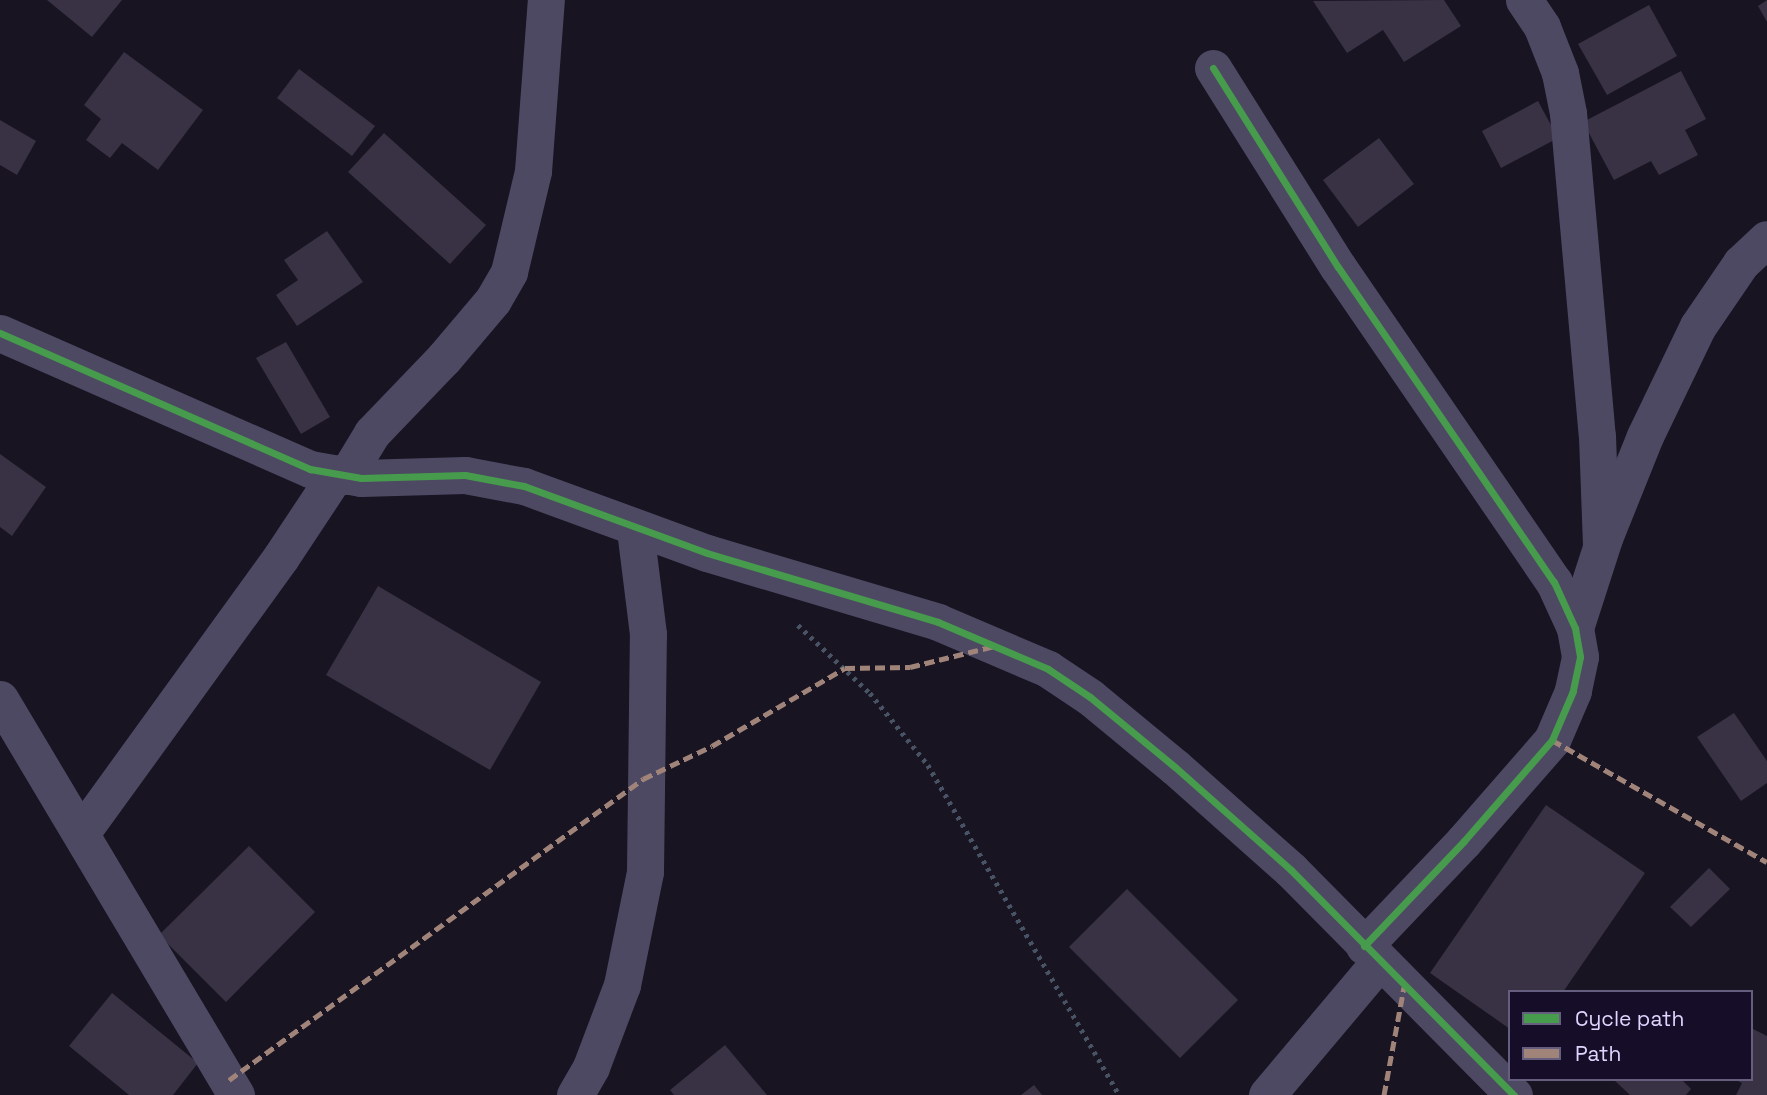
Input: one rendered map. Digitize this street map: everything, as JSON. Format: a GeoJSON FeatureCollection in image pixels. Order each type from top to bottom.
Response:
{"type":"FeatureCollection","features":[{"type":"Feature","properties":{"kind":"street"},"geometry":{"type":"LineString","coordinates":[[82,832],[372,433],[493,300],[509,272],[533,171],[545,0]]}},
{"type":"Feature","properties":{"kind":"street"},"geometry":{"type":"LineString","coordinates":[[1524,0],[1542,27],[1560,73],[1568,113],[1597,436],[1601,546]]}},
{"type":"Feature","properties":{"kind":"street"},"geometry":{"type":"LineString","coordinates":[[1213,68],[1338,267],[1554,582],[1575,628],[1580,657],[1575,680],[1552,740],[1371,954],[1267,1095]]}},
{"type":"Feature","properties":{"kind":"street"},"geometry":{"type":"LineString","coordinates":[[1575,628],[1601,546],[1645,436],[1698,326],[1741,263],[1767,239]]}},
{"type":"Feature","properties":{"kind":"street"},"geometry":{"type":"LineString","coordinates":[[0,334],[237,440],[310,469],[341,475],[412,479],[465,475],[524,486],[635,529],[938,622],[1048,669],[1090,697],[1184,775],[1291,870],[1371,954],[1514,1095]]}},
{"type":"Feature","properties":{"kind":"street"},"geometry":{"type":"LineString","coordinates":[[575,1095],[591,1067],[622,985],[645,872],[648,634],[635,529]]}},
{"type":"Feature","properties":{"kind":"street"},"geometry":{"type":"LineString","coordinates":[[0,699],[82,832],[236,1095]]}},
{"type":"Feature","properties":{"kind":"path"},"geometry":{"type":"LineString","coordinates":[[794,621],[870,693],[928,765],[1119,1095]]}},
{"type":"Feature","properties":{"kind":"building"},"geometry":{"type":"Polygon","coordinates":[[[47,0],[122,0],[92,37],[47,0]]]}},
{"type":"Feature","properties":{"kind":"building"},"geometry":{"type":"Polygon","coordinates":[[[1444,0],[1461,26],[1404,62],[1383,30],[1347,53],[1313,1],[1444,0]]]}},
{"type":"Feature","properties":{"kind":"building"},"geometry":{"type":"Polygon","coordinates":[[[1767,0],[1767,22],[1758,6],[1767,0]]]}},
{"type":"Feature","properties":{"kind":"building"},"geometry":{"type":"Polygon","coordinates":[[[1649,5],[1677,56],[1607,95],[1578,44],[1649,5]]]}},
{"type":"Feature","properties":{"kind":"building"},"geometry":{"type":"Polygon","coordinates":[[[124,52],[203,110],[158,170],[122,143],[110,158],[86,140],[101,119],[84,105],[124,52]]]}},
{"type":"Feature","properties":{"kind":"building"},"geometry":{"type":"Polygon","coordinates":[[[299,69],[375,126],[352,156],[277,98],[299,69]]]}},
{"type":"Feature","properties":{"kind":"building"},"geometry":{"type":"Polygon","coordinates":[[[1681,71],[1706,119],[1685,130],[1698,155],[1659,175],[1651,161],[1614,180],[1583,122],[1681,71]]]}},
{"type":"Feature","properties":{"kind":"building"},"geometry":{"type":"Polygon","coordinates":[[[1538,101],[1558,138],[1501,168],[1482,131],[1538,101]]]}},
{"type":"Feature","properties":{"kind":"building"},"geometry":{"type":"Polygon","coordinates":[[[0,120],[36,141],[17,175],[0,165],[0,120]]]}},
{"type":"Feature","properties":{"kind":"building"},"geometry":{"type":"Polygon","coordinates":[[[384,133],[486,225],[450,264],[348,172],[384,133]]]}},
{"type":"Feature","properties":{"kind":"building"},"geometry":{"type":"Polygon","coordinates":[[[1379,138],[1414,184],[1358,227],[1323,180],[1379,138]]]}},
{"type":"Feature","properties":{"kind":"building"},"geometry":{"type":"Polygon","coordinates":[[[327,231],[363,282],[297,326],[276,295],[298,280],[284,260],[327,231]]]}},
{"type":"Feature","properties":{"kind":"building"},"geometry":{"type":"Polygon","coordinates":[[[286,342],[330,417],[301,434],[256,358],[286,342]]]}},
{"type":"Feature","properties":{"kind":"building"},"geometry":{"type":"Polygon","coordinates":[[[0,454],[46,487],[12,536],[0,527],[0,454]]]}},
{"type":"Feature","properties":{"kind":"building"},"geometry":{"type":"Polygon","coordinates":[[[378,586],[541,682],[490,770],[326,675],[378,586]]]}},
{"type":"Feature","properties":{"kind":"building"},"geometry":{"type":"Polygon","coordinates":[[[1734,713],[1767,761],[1767,783],[1741,801],[1697,737],[1734,713]]]}},
{"type":"Feature","properties":{"kind":"building"},"geometry":{"type":"Polygon","coordinates":[[[1546,805],[1645,873],[1564,990],[1508,990],[1508,1028],[1430,973],[1546,805]]]}},
{"type":"Feature","properties":{"kind":"building"},"geometry":{"type":"Polygon","coordinates":[[[249,846],[315,912],[226,1002],[159,935],[249,846]]]}},
{"type":"Feature","properties":{"kind":"building"},"geometry":{"type":"Polygon","coordinates":[[[1709,868],[1730,889],[1691,927],[1670,907],[1709,868]]]}},
{"type":"Feature","properties":{"kind":"building"},"geometry":{"type":"Polygon","coordinates":[[[1127,889],[1238,1000],[1180,1058],[1069,947],[1127,889]]]}},
{"type":"Feature","properties":{"kind":"building"},"geometry":{"type":"Polygon","coordinates":[[[112,993],[198,1063],[173,1095],[129,1095],[69,1046],[112,993]]]}},
{"type":"Feature","properties":{"kind":"building"},"geometry":{"type":"Polygon","coordinates":[[[1753,1029],[1767,1036],[1767,1095],[1736,1095],[1742,1083],[1738,1081],[1753,1081],[1753,1029]]]}},
{"type":"Feature","properties":{"kind":"building"},"geometry":{"type":"Polygon","coordinates":[[[725,1045],[767,1095],[674,1095],[670,1090],[725,1045]]]}},
{"type":"Feature","properties":{"kind":"building"},"geometry":{"type":"Polygon","coordinates":[[[1615,1081],[1683,1081],[1691,1089],[1686,1095],[1630,1095],[1615,1081]]]}},
{"type":"Feature","properties":{"kind":"building"},"geometry":{"type":"Polygon","coordinates":[[[1034,1085],[1042,1095],[1021,1095],[1034,1085]]]}},
{"type":"Feature","properties":{"kind":"marked path"},"geometry":{"type":"LineString","coordinates":[[229,1080],[643,779],[712,746],[845,668],[910,667],[994,646]]}},
{"type":"Feature","properties":{"kind":"marked path"},"geometry":{"type":"LineString","coordinates":[[1552,740],[1767,862]]}},
{"type":"Feature","properties":{"kind":"marked path"},"geometry":{"type":"LineString","coordinates":[[1384,1095],[1404,987]]}},
{"type":"Feature","properties":{"kind":"cycle path"},"geometry":{"type":"LineString","coordinates":[[1213,68],[1338,267],[1554,582],[1575,628],[1580,657],[1573,691],[1552,740],[1464,841],[1364,946]]}},
{"type":"Feature","properties":{"kind":"cycle path"},"geometry":{"type":"LineString","coordinates":[[0,333],[310,469],[361,478],[465,475],[524,486],[707,553],[938,622],[1048,669],[1090,697],[1175,767],[1291,870],[1514,1095]]}}]}
